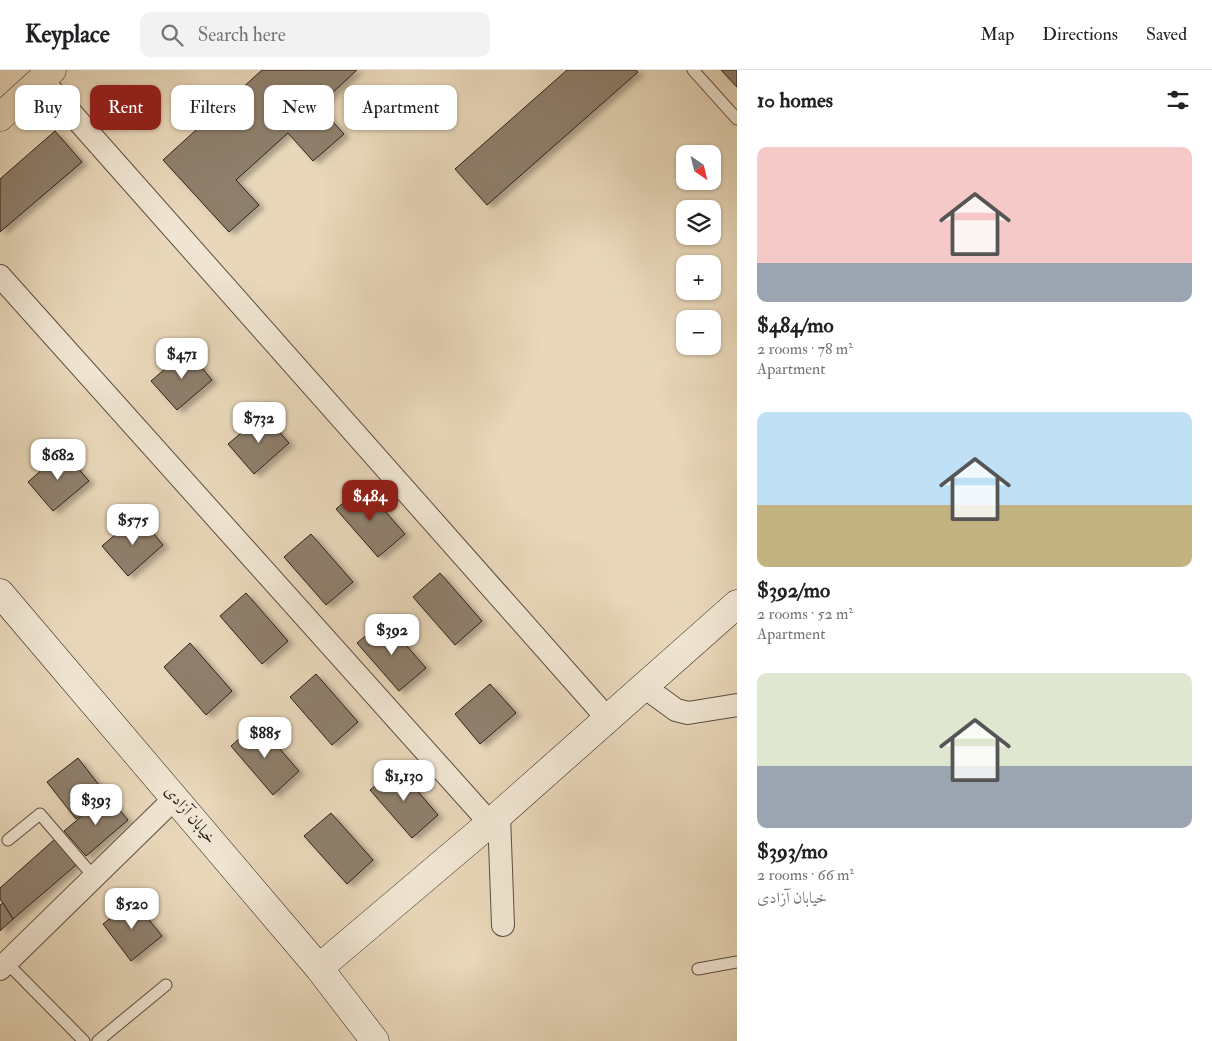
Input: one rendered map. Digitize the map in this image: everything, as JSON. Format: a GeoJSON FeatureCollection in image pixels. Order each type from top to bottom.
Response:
{"type":"FeatureCollection","features":[{"type":"Feature","properties":{"kind":"highway"},"geometry":{"type":"LineString","coordinates":[[0,117],[47,75]]}},
{"type":"Feature","properties":{"kind":"street"},"geometry":{"type":"LineString","coordinates":[[47,75],[607,718]]}},
{"type":"Feature","properties":{"kind":"street"},"geometry":{"type":"LineString","coordinates":[[0,276],[494,819],[503,925]]}},
{"type":"Feature","properties":{"kind":"street","name":"خیابان آزادی"},"geometry":{"type":"LineString","coordinates":[[0,593],[176,797],[319,968],[375,1041]]}},
{"type":"Feature","properties":{"kind":"street"},"geometry":{"type":"LineString","coordinates":[[319,968],[494,819],[737,604]]}},
{"type":"Feature","properties":{"kind":"street"},"geometry":{"type":"LineString","coordinates":[[643,686],[676,710],[688,713],[737,705]]}},
{"type":"Feature","properties":{"kind":"street"},"geometry":{"type":"LineString","coordinates":[[3,966],[176,797]]}},
{"type":"Feature","properties":{"kind":"lane"},"geometry":{"type":"LineString","coordinates":[[693,70],[737,118]]}},
{"type":"Feature","properties":{"kind":"lane"},"geometry":{"type":"LineString","coordinates":[[8,840],[40,814],[94,877]]}},
{"type":"Feature","properties":{"kind":"lane"},"geometry":{"type":"LineString","coordinates":[[698,969],[737,962]]}},
{"type":"Feature","properties":{"kind":"lane"},"geometry":{"type":"LineString","coordinates":[[3,966],[84,1041]]}},
{"type":"Feature","properties":{"kind":"lane"},"geometry":{"type":"LineString","coordinates":[[98,1041],[166,985]]}},
{"type":"Feature","properties":{"kind":"building"},"geometry":{"type":"Polygon","coordinates":[[[262,70],[357,70],[334,91],[334,85],[264,85],[264,130],[334,130],[334,123],[344,134],[313,161],[288,133],[236,180],[259,205],[229,232],[163,160],[196,130],[254,130],[254,85],[246,85],[262,70]]]}},
{"type":"Feature","properties":{"kind":"building"},"geometry":{"type":"Polygon","coordinates":[[[567,70],[636,70],[638,72],[487,205],[455,169],[567,70]]]}},
{"type":"Feature","properties":{"kind":"building"},"geometry":{"type":"Polygon","coordinates":[[[721,70],[737,70],[737,87],[721,70]]]}},
{"type":"Feature","properties":{"kind":"building"},"geometry":{"type":"Polygon","coordinates":[[[55,131],[82,162],[0,232],[0,179],[55,131]]]}},
{"type":"Feature","properties":{"kind":"building"},"geometry":{"type":"Polygon","coordinates":[[[187,350],[212,380],[177,410],[151,381],[187,350]]]}},
{"type":"Feature","properties":{"kind":"building"},"geometry":{"type":"Polygon","coordinates":[[[264,414],[289,443],[254,474],[228,444],[264,414]]]}},
{"type":"Feature","properties":{"kind":"building"},"geometry":{"type":"Polygon","coordinates":[[[63,451],[89,481],[53,511],[28,482],[63,451]]]}},
{"type":"Feature","properties":{"kind":"building"},"geometry":{"type":"Polygon","coordinates":[[[363,486],[405,534],[378,557],[336,509],[363,486]]]}},
{"type":"Feature","properties":{"kind":"building"},"geometry":{"type":"Polygon","coordinates":[[[138,515],[163,545],[128,576],[102,546],[138,515]]]}},
{"type":"Feature","properties":{"kind":"building"},"geometry":{"type":"Polygon","coordinates":[[[311,534],[353,582],[326,605],[284,557],[311,534]]]}},
{"type":"Feature","properties":{"kind":"building"},"geometry":{"type":"Polygon","coordinates":[[[440,573],[482,621],[455,645],[413,597],[440,573]]]}},
{"type":"Feature","properties":{"kind":"building"},"geometry":{"type":"Polygon","coordinates":[[[246,593],[288,641],[262,664],[220,616],[246,593]]]}},
{"type":"Feature","properties":{"kind":"building"},"geometry":{"type":"Polygon","coordinates":[[[384,620],[426,668],[399,691],[357,643],[384,620]]]}},
{"type":"Feature","properties":{"kind":"building"},"geometry":{"type":"Polygon","coordinates":[[[190,643],[232,691],[206,715],[164,667],[190,643]]]}},
{"type":"Feature","properties":{"kind":"building"},"geometry":{"type":"Polygon","coordinates":[[[316,674],[358,722],[332,745],[290,697],[316,674]]]}},
{"type":"Feature","properties":{"kind":"building"},"geometry":{"type":"Polygon","coordinates":[[[490,684],[516,713],[480,744],[455,714],[490,684]]]}},
{"type":"Feature","properties":{"kind":"building"},"geometry":{"type":"Polygon","coordinates":[[[257,723],[299,771],[273,795],[231,746],[257,723]]]}},
{"type":"Feature","properties":{"kind":"building"},"geometry":{"type":"Polygon","coordinates":[[[78,758],[106,794],[76,819],[47,782],[78,758]]]}},
{"type":"Feature","properties":{"kind":"building"},"geometry":{"type":"Polygon","coordinates":[[[397,767],[438,815],[412,838],[370,790],[397,767]]]}},
{"type":"Feature","properties":{"kind":"building"},"geometry":{"type":"Polygon","coordinates":[[[107,795],[128,820],[86,856],[64,831],[107,795]]]}},
{"type":"Feature","properties":{"kind":"building"},"geometry":{"type":"Polygon","coordinates":[[[331,813],[373,860],[347,884],[304,836],[331,813]]]}},
{"type":"Feature","properties":{"kind":"building"},"geometry":{"type":"Polygon","coordinates":[[[55,839],[76,865],[13,919],[0,899],[0,888],[55,839]]]}},
{"type":"Feature","properties":{"kind":"building"},"geometry":{"type":"Polygon","coordinates":[[[133,900],[162,936],[131,961],[103,924],[133,900]]]}},
{"type":"Feature","properties":{"kind":"building"},"geometry":{"type":"Polygon","coordinates":[[[3,903],[13,919],[0,931],[0,905],[3,903]]]}}]}
